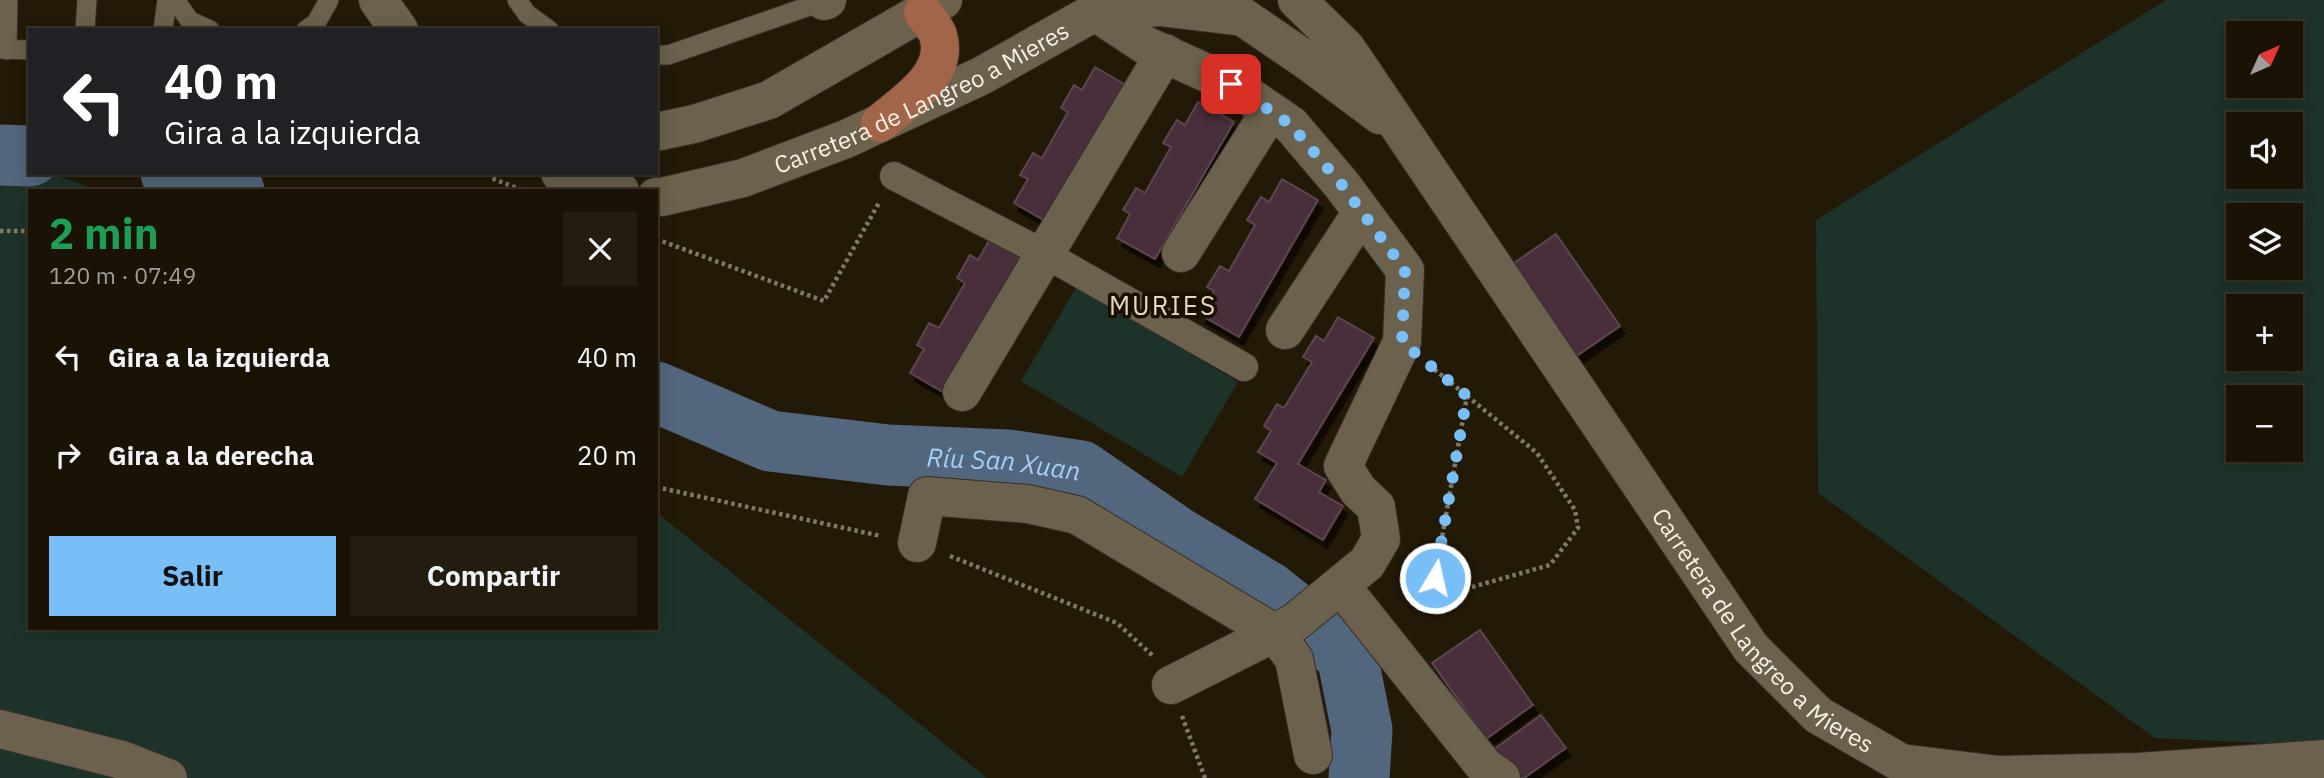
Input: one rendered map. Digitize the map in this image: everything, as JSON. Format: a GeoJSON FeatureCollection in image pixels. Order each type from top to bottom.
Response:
{"type":"FeatureCollection","features":[{"type":"Feature","properties":{"kind":"main road"},"geometry":{"type":"LineString","coordinates":[[880,123],[921,89],[940,61],[938,35],[926,4]]}},
{"type":"Feature","properties":{"kind":"street"},"geometry":{"type":"LineString","coordinates":[[378,0],[398,28]]}},
{"type":"Feature","properties":{"kind":"street","name":"Carretera de Langreo a Mieres"},"geometry":{"type":"LineString","coordinates":[[1297,0],[1346,48],[1751,648],[1818,715],[1897,773],[1999,775],[2138,772],[2324,759]]}},
{"type":"Feature","properties":{"kind":"street"},"geometry":{"type":"LineString","coordinates":[[658,132],[694,124],[769,100],[926,4]]}},
{"type":"Feature","properties":{"kind":"street"},"geometry":{"type":"LineString","coordinates":[[1090,4],[1145,45],[1231,84],[1291,125],[1342,185],[1405,270],[1402,342],[1343,466],[1358,490],[1376,507],[1381,539],[1367,563],[1285,629],[1171,685]]}},
{"type":"Feature","properties":{"kind":"street","name":"Carretera de Langreo a Mieres"},"geometry":{"type":"LineString","coordinates":[[658,197],[744,178],[846,139],[981,76],[1090,4],[1160,7],[1243,17],[1309,62],[1400,131]]}},
{"type":"Feature","properties":{"kind":"street"},"geometry":{"type":"LineString","coordinates":[[962,392],[1165,53]]}},
{"type":"Feature","properties":{"kind":"street"},"geometry":{"type":"LineString","coordinates":[[1181,253],[1270,111]]}},
{"type":"Feature","properties":{"kind":"street"},"geometry":{"type":"LineString","coordinates":[[564,175],[584,185],[608,189]]}},
{"type":"Feature","properties":{"kind":"street"},"geometry":{"type":"LineString","coordinates":[[894,176],[1045,254],[1244,367]]}},
{"type":"Feature","properties":{"kind":"street"},"geometry":{"type":"LineString","coordinates":[[1285,330],[1362,212]]}},
{"type":"Feature","properties":{"kind":"street"},"geometry":{"type":"LineString","coordinates":[[916,543],[927,496],[1028,504],[1077,515],[1285,629],[1294,659],[1313,755]]}},
{"type":"Feature","properties":{"kind":"street"},"geometry":{"type":"LineString","coordinates":[[1333,593],[1485,767],[1501,778]]}},
{"type":"Feature","properties":{"kind":"street"},"geometry":{"type":"LineString","coordinates":[[0,729],[122,760],[168,778]]}},
{"type":"Feature","properties":{"kind":"lane"},"geometry":{"type":"LineString","coordinates":[[8,0],[3,49],[28,50]]}},
{"type":"Feature","properties":{"kind":"lane"},"geometry":{"type":"LineString","coordinates":[[85,28],[87,0]]}},
{"type":"Feature","properties":{"kind":"lane"},"geometry":{"type":"LineString","coordinates":[[163,28],[167,0]]}},
{"type":"Feature","properties":{"kind":"lane"},"geometry":{"type":"LineString","coordinates":[[175,0],[190,21],[206,28]]}},
{"type":"Feature","properties":{"kind":"lane"},"geometry":{"type":"LineString","coordinates":[[309,28],[316,23],[329,0]]}},
{"type":"Feature","properties":{"kind":"lane"},"geometry":{"type":"LineString","coordinates":[[517,0],[527,14],[546,28]]}},
{"type":"Feature","properties":{"kind":"lane"},"geometry":{"type":"LineString","coordinates":[[658,55],[668,55],[826,1]]}},
{"type":"Feature","properties":{"kind":"path"},"geometry":{"type":"LineString","coordinates":[[490,175],[491,178],[520,189]]}},
{"type":"Feature","properties":{"kind":"path"},"geometry":{"type":"LineString","coordinates":[[658,240],[824,301],[894,176]]}},
{"type":"Feature","properties":{"kind":"path"},"geometry":{"type":"LineString","coordinates":[[0,231],[28,231]]}},
{"type":"Feature","properties":{"kind":"path"},"geometry":{"type":"LineString","coordinates":[[1402,342],[1537,453],[1575,510],[1578,528],[1550,565],[1458,591],[1441,590],[1435,578],[1467,396]]}},
{"type":"Feature","properties":{"kind":"path"},"geometry":{"type":"LineString","coordinates":[[658,487],[916,543],[1117,623],[1164,666],[1205,778]]}},
{"type":"Feature","properties":{"kind":"green space"},"geometry":{"type":"Polygon","coordinates":[[[2166,0],[2324,0],[2324,746],[2155,738],[1818,493],[1816,220],[2166,0]]]}},
{"type":"Feature","properties":{"kind":"green space"},"geometry":{"type":"Polygon","coordinates":[[[0,163],[28,170],[28,175],[52,175],[93,189],[28,189],[28,630],[658,630],[658,514],[987,778],[0,778],[0,163]]]}},
{"type":"Feature","properties":{"kind":"green space"},"geometry":{"type":"Polygon","coordinates":[[[1077,286],[1238,382],[1182,477],[1021,381],[1077,286]]]}},
{"type":"Feature","properties":{"kind":"building"},"geometry":{"type":"Polygon","coordinates":[[[1095,67],[1131,88],[1052,225],[1014,203],[1028,179],[1020,175],[1033,153],[1042,158],[1068,112],[1061,108],[1074,85],[1082,90],[1095,67]]]}},
{"type":"Feature","properties":{"kind":"building"},"geometry":{"type":"Polygon","coordinates":[[[1198,102],[1234,122],[1155,259],[1117,238],[1130,214],[1123,210],[1136,188],[1145,193],[1171,147],[1163,143],[1177,120],[1185,125],[1198,102]]]}},
{"type":"Feature","properties":{"kind":"building"},"geometry":{"type":"Polygon","coordinates":[[[1282,179],[1318,200],[1239,337],[1201,315],[1214,291],[1207,287],[1220,266],[1229,271],[1255,225],[1247,220],[1261,197],[1269,202],[1282,179]]]}},
{"type":"Feature","properties":{"kind":"building"},"geometry":{"type":"Polygon","coordinates":[[[1556,234],[1620,326],[1575,357],[1511,265],[1556,234]]]}},
{"type":"Feature","properties":{"kind":"building"},"geometry":{"type":"Polygon","coordinates":[[[991,237],[1027,258],[948,395],[910,373],[924,349],[917,345],[929,323],[939,328],[965,283],[957,278],[970,255],[978,260],[991,237]]]}},
{"type":"Feature","properties":{"kind":"building"},"geometry":{"type":"Polygon","coordinates":[[[1338,317],[1374,338],[1298,464],[1326,480],[1319,492],[1343,506],[1323,540],[1255,499],[1277,463],[1258,452],[1271,431],[1264,426],[1277,404],[1284,408],[1312,362],[1303,357],[1316,336],[1324,341],[1338,317]]]}},
{"type":"Feature","properties":{"kind":"building"},"geometry":{"type":"Polygon","coordinates":[[[1480,630],[1533,705],[1486,739],[1432,663],[1480,630]]]}},
{"type":"Feature","properties":{"kind":"building"},"geometry":{"type":"Polygon","coordinates":[[[1541,715],[1566,748],[1524,778],[1513,778],[1493,750],[1541,715]]]}},
{"type":"Feature","properties":{"kind":"waterway","name":"Ríu San Xuan"},"geometry":{"type":"LineString","coordinates":[[0,155],[28,156]]}},
{"type":"Feature","properties":{"kind":"waterway","name":"Ríu San Xuan"},"geometry":{"type":"LineString","coordinates":[[181,175],[228,189]]}},
{"type":"Feature","properties":{"kind":"waterway","name":"Ríu San Xuan"},"geometry":{"type":"LineString","coordinates":[[658,393],[770,441],[888,455],[1008,460],[1081,471],[1178,538],[1268,592],[1347,655],[1362,730],[1359,778]]}},
{"type":"Feature","properties":{"kind":"district","name":"MURIES"},"geometry":{"type":"Point","coordinates":[1163,305]}},
{"type":"Feature","properties":{"kind":"route"},"geometry":{"type":"LineString","coordinates":[[1231,84],[1291,125],[1342,185],[1405,270],[1402,342],[1467,396],[1435,578]]}}]}
